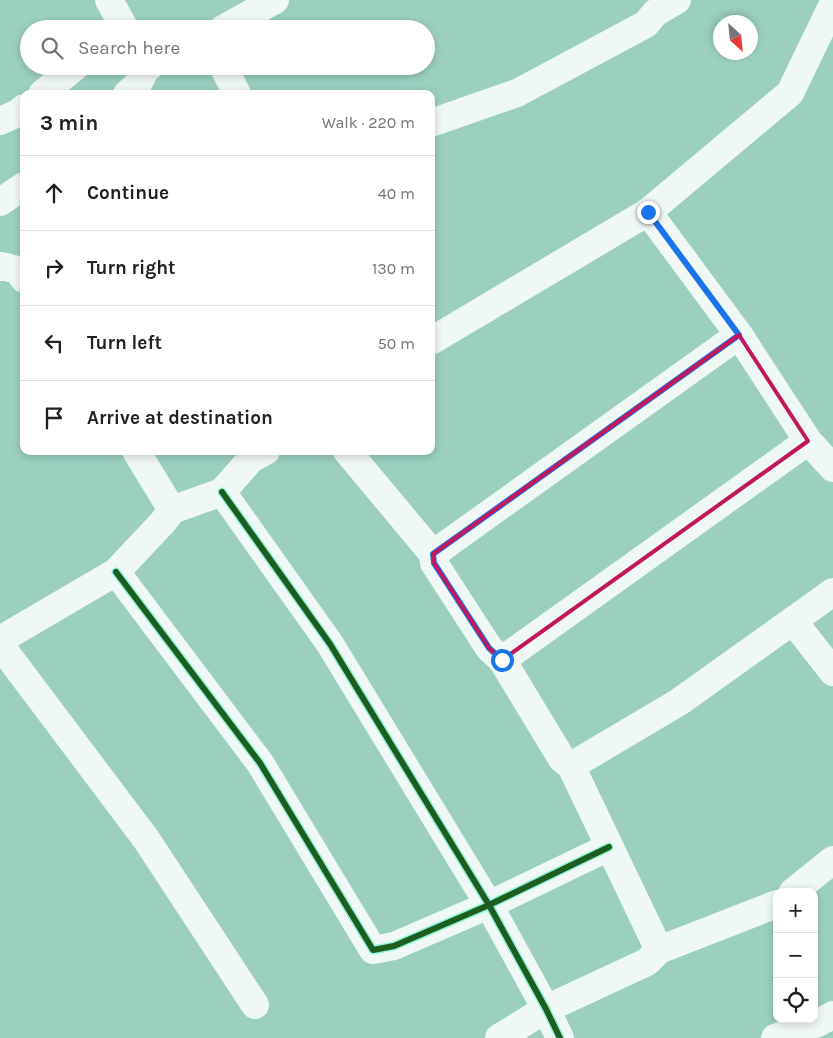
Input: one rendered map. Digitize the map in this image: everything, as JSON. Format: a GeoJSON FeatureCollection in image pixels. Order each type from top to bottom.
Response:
{"type":"FeatureCollection","features":[{"type":"Feature","properties":{"kind":"street"},"geometry":{"type":"LineString","coordinates":[[110,0],[120,20]]}},
{"type":"Feature","properties":{"kind":"street"},"geometry":{"type":"LineString","coordinates":[[239,20],[275,0]]}},
{"type":"Feature","properties":{"kind":"street"},"geometry":{"type":"LineString","coordinates":[[435,122],[516,93],[646,24],[660,4]]}},
{"type":"Feature","properties":{"kind":"street"},"geometry":{"type":"LineString","coordinates":[[435,339],[648,212],[790,94],[833,4]]}},
{"type":"Feature","properties":{"kind":"street"},"geometry":{"type":"LineString","coordinates":[[47,90],[65,75]]}},
{"type":"Feature","properties":{"kind":"street"},"geometry":{"type":"LineString","coordinates":[[131,90],[138,84],[143,75]]}},
{"type":"Feature","properties":{"kind":"street"},"geometry":{"type":"LineString","coordinates":[[228,75],[235,90]]}},
{"type":"Feature","properties":{"kind":"street"},"geometry":{"type":"LineString","coordinates":[[0,121],[20,111]]}},
{"type":"Feature","properties":{"kind":"street"},"geometry":{"type":"LineString","coordinates":[[0,202],[20,189]]}},
{"type":"Feature","properties":{"kind":"street"},"geometry":{"type":"LineString","coordinates":[[648,212],[739,335],[808,441],[833,468]]}},
{"type":"Feature","properties":{"kind":"street"},"geometry":{"type":"LineString","coordinates":[[0,267],[17,270],[20,274]]}},
{"type":"Feature","properties":{"kind":"street"},"geometry":{"type":"LineString","coordinates":[[433,554],[739,335]]}},
{"type":"Feature","properties":{"kind":"street"},"geometry":{"type":"LineString","coordinates":[[502,660],[808,441]]}},
{"type":"Feature","properties":{"kind":"street"},"geometry":{"type":"LineString","coordinates":[[138,455],[172,510]]}},
{"type":"Feature","properties":{"kind":"street"},"geometry":{"type":"LineString","coordinates":[[0,640],[116,572],[172,510],[222,492],[253,455]]}},
{"type":"Feature","properties":{"kind":"street"},"geometry":{"type":"LineString","coordinates":[[350,455],[433,554],[434,563],[489,648],[502,660],[562,759],[571,766],[659,950]]}},
{"type":"Feature","properties":{"kind":"street"},"geometry":{"type":"LineString","coordinates":[[222,492],[330,644],[490,906],[560,1038]]}},
{"type":"Feature","properties":{"kind":"street"},"geometry":{"type":"LineString","coordinates":[[116,572],[260,763],[374,950],[394,946],[490,906],[609,847]]}},
{"type":"Feature","properties":{"kind":"street"},"geometry":{"type":"LineString","coordinates":[[571,766],[679,702],[833,592]]}},
{"type":"Feature","properties":{"kind":"street"},"geometry":{"type":"LineString","coordinates":[[793,621],[833,672]]}},
{"type":"Feature","properties":{"kind":"street"},"geometry":{"type":"LineString","coordinates":[[0,645],[146,839],[255,1005]]}},
{"type":"Feature","properties":{"kind":"street"},"geometry":{"type":"LineString","coordinates":[[798,888],[833,860]]}},
{"type":"Feature","properties":{"kind":"street"},"geometry":{"type":"LineString","coordinates":[[499,1038],[546,1009],[647,962],[659,950],[773,906]]}},
{"type":"Feature","properties":{"kind":"street"},"geometry":{"type":"LineString","coordinates":[[775,1038],[823,1022]]}},
{"type":"Feature","properties":{"kind":"highlighted area"},"geometry":{"type":"Polygon","coordinates":[[[739,335],[808,441],[502,660],[489,648],[434,563],[433,554],[739,335]]]}},
{"type":"Feature","properties":{"kind":"cycle path"},"geometry":{"type":"LineString","coordinates":[[222,492],[330,644],[489,905],[560,1038]]}},
{"type":"Feature","properties":{"kind":"cycle path"},"geometry":{"type":"LineString","coordinates":[[116,572],[260,763],[373,950],[394,946],[489,905],[609,847]]}},
{"type":"Feature","properties":{"kind":"route"},"geometry":{"type":"LineString","coordinates":[[502,660],[489,648],[434,563],[433,554],[739,335],[648,212]]}}]}
